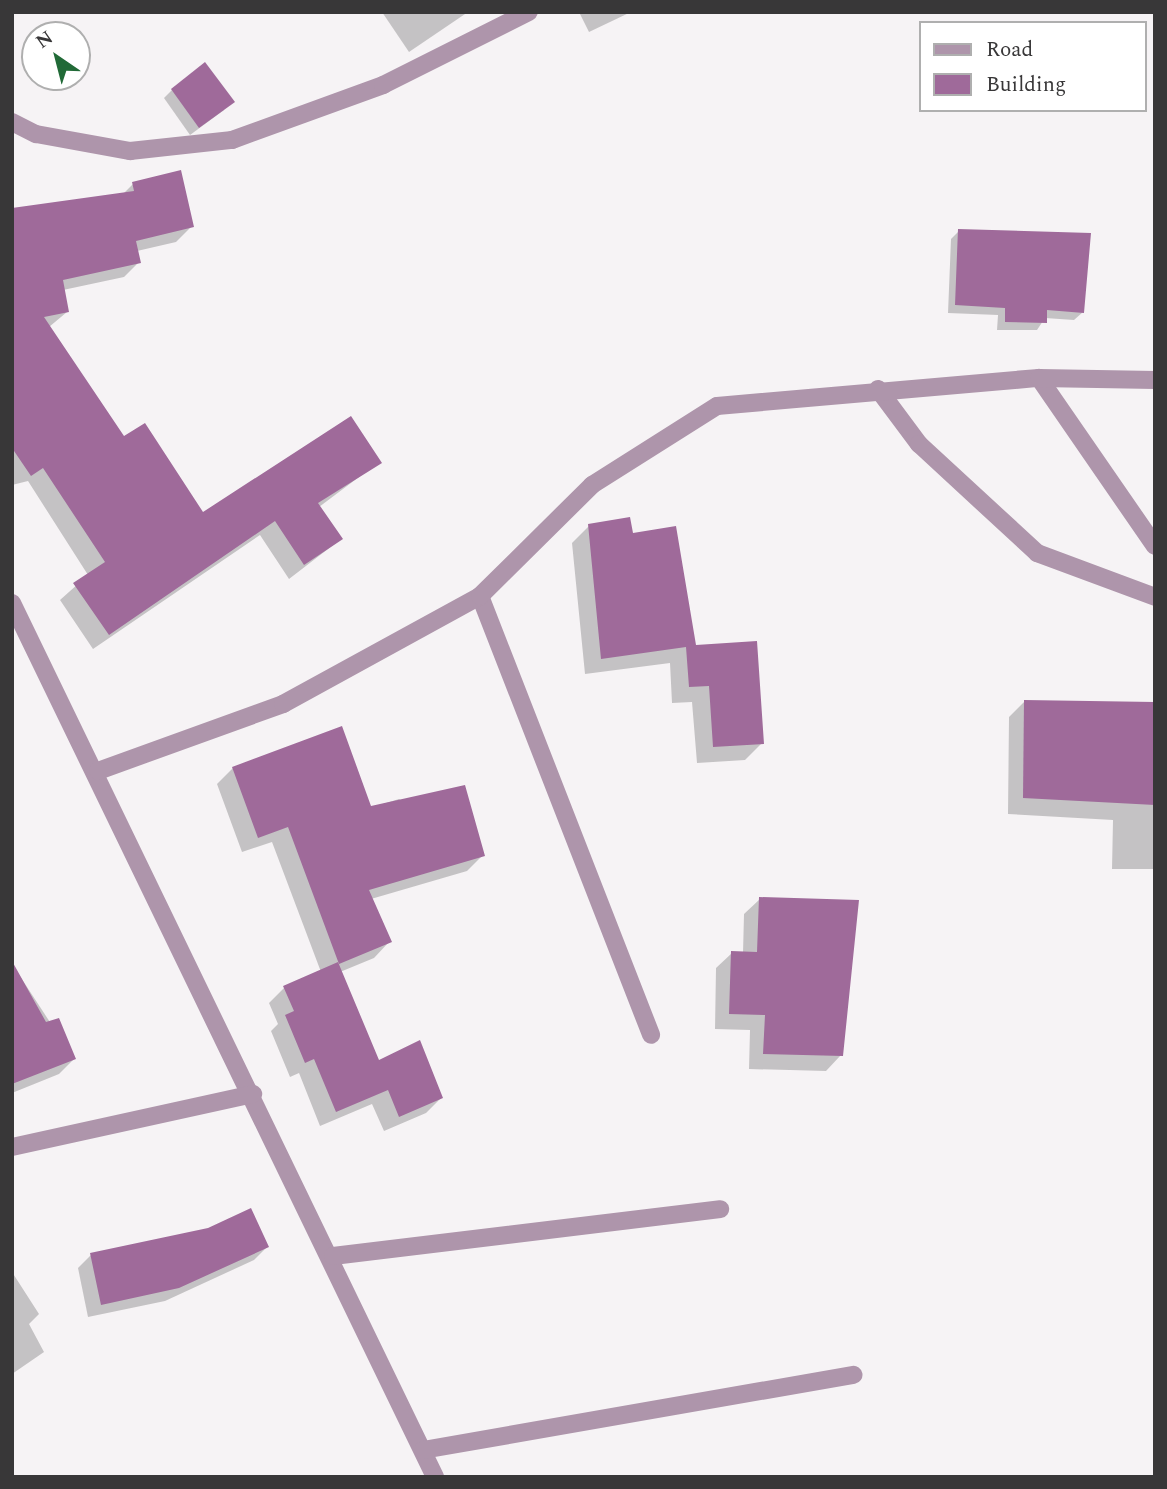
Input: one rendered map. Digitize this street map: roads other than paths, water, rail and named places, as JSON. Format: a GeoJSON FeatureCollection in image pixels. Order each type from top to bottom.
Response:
{"type":"FeatureCollection","features":[{"type":"Feature","properties":{"kind":"street"},"geometry":{"type":"LineString","coordinates":[[12,122],[36,134],[130,150],[232,140],[383,85],[529,12]]}},
{"type":"Feature","properties":{"kind":"street"},"geometry":{"type":"LineString","coordinates":[[1038,378],[1155,546]]}},
{"type":"Feature","properties":{"kind":"street"},"geometry":{"type":"LineString","coordinates":[[98,771],[283,704],[480,596],[592,485],[717,406],[877,389],[1038,378],[1155,380]]}},
{"type":"Feature","properties":{"kind":"street"},"geometry":{"type":"LineString","coordinates":[[877,389],[919,444],[1037,553],[1155,597]]}},
{"type":"Feature","properties":{"kind":"street"},"geometry":{"type":"LineString","coordinates":[[480,596],[651,1035]]}},
{"type":"Feature","properties":{"kind":"street"},"geometry":{"type":"LineString","coordinates":[[12,603],[98,771],[333,1256],[436,1477]]}},
{"type":"Feature","properties":{"kind":"street"},"geometry":{"type":"LineString","coordinates":[[12,1147],[253,1094]]}},
{"type":"Feature","properties":{"kind":"street"},"geometry":{"type":"LineString","coordinates":[[333,1256],[720,1209]]}},
{"type":"Feature","properties":{"kind":"street"},"geometry":{"type":"LineString","coordinates":[[423,1450],[854,1375]]}}]}
